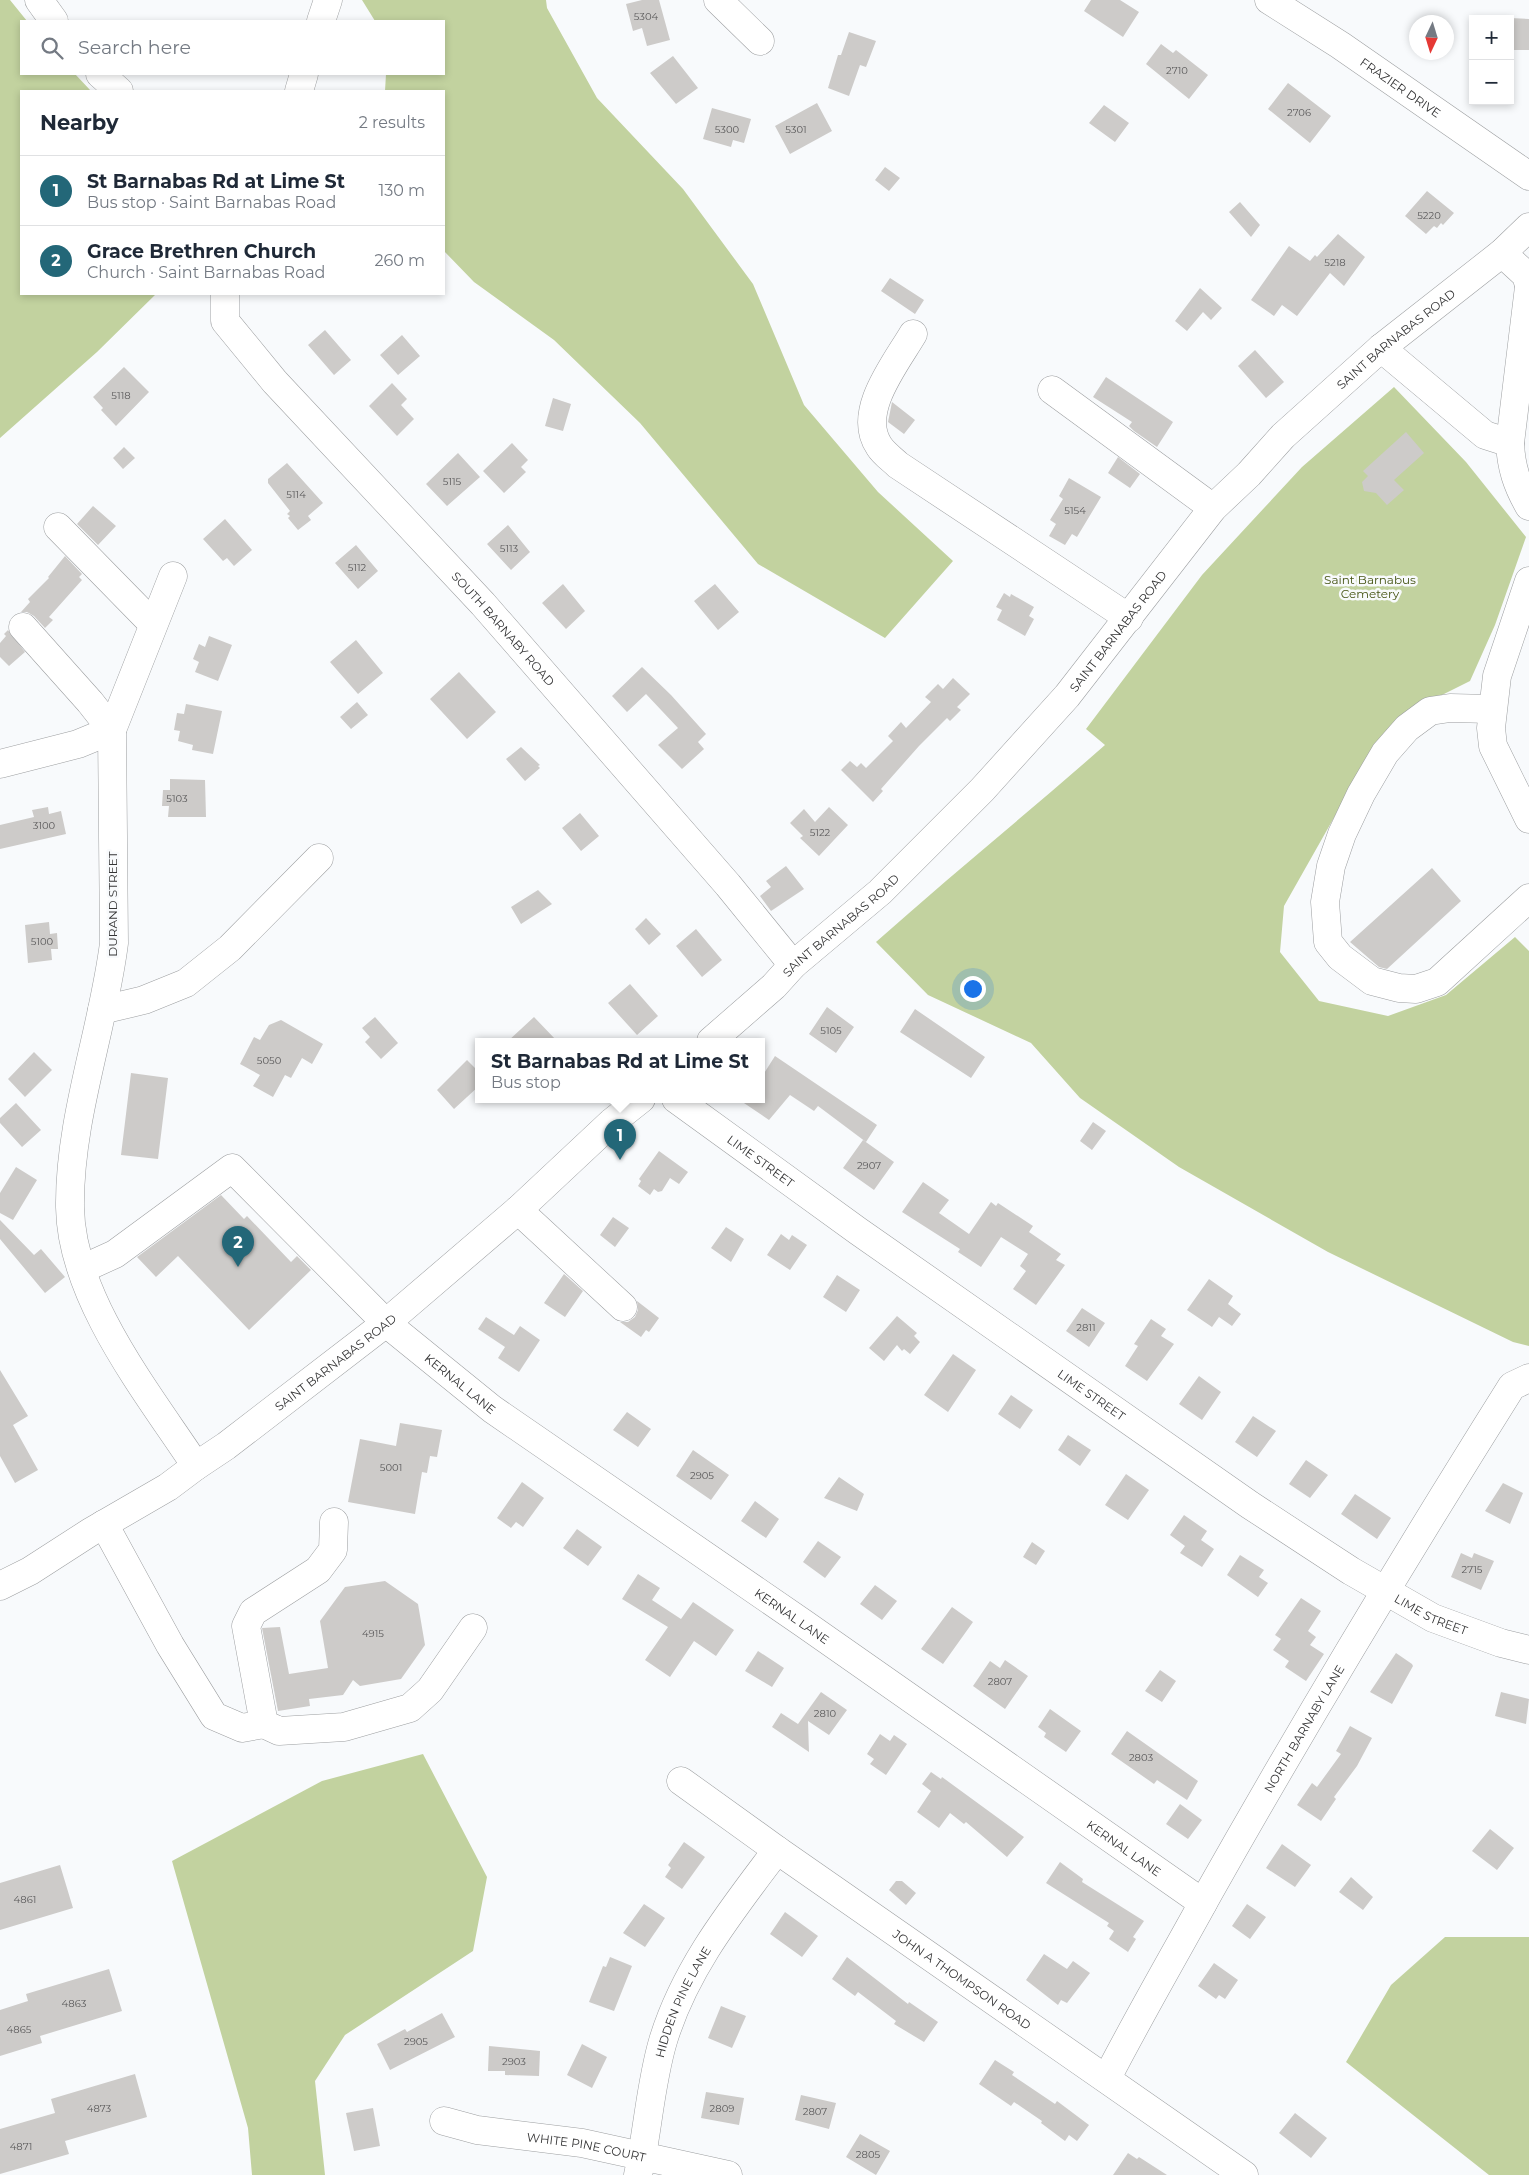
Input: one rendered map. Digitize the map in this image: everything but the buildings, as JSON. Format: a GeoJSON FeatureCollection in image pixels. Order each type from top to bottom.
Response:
{"type":"FeatureCollection","features":[{"type":"Feature","properties":{"kind":"street"},"geometry":{"type":"LineString","coordinates":[[39,0],[53,20]]}},
{"type":"Feature","properties":{"kind":"street"},"geometry":{"type":"LineString","coordinates":[[321,20],[328,0]]}},
{"type":"Feature","properties":{"kind":"street"},"geometry":{"type":"LineString","coordinates":[[718,0],[760,41]]}},
{"type":"Feature","properties":{"kind":"street","name":"FRAZIER DRIVE"},"geometry":{"type":"LineString","coordinates":[[1269,0],[1340,45],[1529,176]]}},
{"type":"Feature","properties":{"kind":"street"},"geometry":{"type":"LineString","coordinates":[[101,75],[118,90]]}},
{"type":"Feature","properties":{"kind":"street"},"geometry":{"type":"LineString","coordinates":[[298,90],[304,75]]}},
{"type":"Feature","properties":{"kind":"street","name":"SAINT BARNABAS ROAD"},"geometry":{"type":"LineString","coordinates":[[713,1038],[774,986],[793,965],[880,892],[982,790],[1067,696],[1213,508],[1249,474],[1284,436],[1381,348],[1502,253],[1529,228]]}},
{"type":"Feature","properties":{"kind":"street"},"geometry":{"type":"LineString","coordinates":[[1502,253],[1526,275],[1529,286],[1510,443],[1511,463],[1518,487],[1529,506]]}},
{"type":"Feature","properties":{"kind":"street","name":"SOUTH BARNABY ROAD"},"geometry":{"type":"LineString","coordinates":[[225,295],[225,321],[269,374],[483,604],[721,878],[793,965]]}},
{"type":"Feature","properties":{"kind":"street"},"geometry":{"type":"LineString","coordinates":[[913,334],[875,401],[872,428],[878,446],[898,465],[1129,618]]}},
{"type":"Feature","properties":{"kind":"street"},"geometry":{"type":"LineString","coordinates":[[1381,348],[1486,435],[1510,443]]}},
{"type":"Feature","properties":{"kind":"street"},"geometry":{"type":"LineString","coordinates":[[1052,390],[1213,508]]}},
{"type":"Feature","properties":{"kind":"street"},"geometry":{"type":"LineString","coordinates":[[58,527],[153,624]]}},
{"type":"Feature","properties":{"kind":"street","name":"DURAND STREET"},"geometry":{"type":"LineString","coordinates":[[173,576],[112,730],[114,943],[78,1125],[70,1208],[74,1238],[82,1269],[100,1314],[119,1350],[196,1466]]}},
{"type":"Feature","properties":{"kind":"street"},"geometry":{"type":"LineString","coordinates":[[1529,581],[1497,676],[1491,709],[1493,746],[1529,819]]}},
{"type":"Feature","properties":{"kind":"street"},"geometry":{"type":"LineString","coordinates":[[0,764],[78,744],[112,730],[90,702],[22,627]]}},
{"type":"Feature","properties":{"kind":"street"},"geometry":{"type":"LineString","coordinates":[[1491,709],[1450,708],[1430,711],[1412,724],[1385,753],[1353,810],[1331,866],[1325,902],[1328,942],[1340,957],[1372,981],[1399,988],[1416,988],[1437,982],[1529,898]]}},
{"type":"Feature","properties":{"kind":"street"},"geometry":{"type":"LineString","coordinates":[[102,1010],[144,1000],[186,983],[230,948],[319,858]]}},
{"type":"Feature","properties":{"kind":"street","name":"SAINT BARNABAS ROAD"},"geometry":{"type":"LineString","coordinates":[[0,1586],[30,1571],[104,1524],[168,1487],[226,1446],[386,1323],[518,1210],[612,1122],[636,1103]]}},
{"type":"Feature","properties":{"kind":"street","name":"LIME STREET"},"geometry":{"type":"LineString","coordinates":[[682,1103],[858,1231],[1242,1499],[1351,1571],[1441,1622],[1500,1643],[1529,1650]]}},
{"type":"Feature","properties":{"kind":"street","name":"KERNAL LANE"},"geometry":{"type":"LineString","coordinates":[[82,1269],[115,1254],[232,1168],[386,1323],[492,1409],[812,1628],[1203,1903]]}},
{"type":"Feature","properties":{"kind":"street"},"geometry":{"type":"LineString","coordinates":[[518,1210],[623,1307]]}},
{"type":"Feature","properties":{"kind":"street","name":"NORTH BARNABY LANE"},"geometry":{"type":"LineString","coordinates":[[1107,2078],[1144,2007],[1289,1749],[1385,1590],[1521,1382]]}},
{"type":"Feature","properties":{"kind":"street"},"geometry":{"type":"LineString","coordinates":[[264,1724],[246,1626],[253,1612],[318,1570],[333,1550],[334,1522]]}},
{"type":"Feature","properties":{"kind":"street"},"geometry":{"type":"LineString","coordinates":[[104,1524],[170,1645],[214,1716],[242,1728],[264,1724],[279,1731],[344,1727],[410,1708],[430,1690],[473,1628]]}},
{"type":"Feature","properties":{"kind":"street","name":"JOHN A THOMPSON ROAD"},"geometry":{"type":"LineString","coordinates":[[681,1780],[777,1850],[1244,2175]]}},
{"type":"Feature","properties":{"kind":"street","name":"HIDDEN PINE LANE"},"geometry":{"type":"LineString","coordinates":[[640,2166],[654,2080],[675,2006],[710,1941],[777,1850]]}},
{"type":"Feature","properties":{"kind":"street","name":"WHITE PINE COURT"},"geometry":{"type":"LineString","coordinates":[[444,2120],[477,2130],[582,2143],[640,2166],[728,2175]]}},
{"type":"Feature","properties":{"kind":"green space"},"geometry":{"type":"Polygon","coordinates":[[[0,0],[10,0],[26,20],[20,20],[20,75],[76,75],[90,90],[20,90],[20,295],[155,295],[97,352],[0,438],[0,0]]]}},
{"type":"Feature","properties":{"kind":"green space"},"geometry":{"type":"Polygon","coordinates":[[[362,0],[546,0],[547,8],[597,98],[683,189],[753,284],[804,405],[878,492],[953,561],[885,638],[758,564],[640,423],[554,340],[474,282],[445,252],[445,90],[385,90],[386,75],[445,75],[445,20],[374,20],[362,0]]]}},
{"type":"Feature","properties":{"kind":"green space","name":"Saint Barnabus Cemetery"},"geometry":{"type":"Polygon","coordinates":[[[1394,387],[1466,462],[1526,537],[1495,625],[1470,681],[1406,713],[1353,784],[1284,906],[1280,952],[1319,1001],[1388,1016],[1446,995],[1515,937],[1529,951],[1529,1346],[1513,1342],[1328,1252],[1179,1167],[1080,1098],[1031,1043],[928,995],[876,942],[1105,745],[1086,729],[1202,575],[1302,467],[1394,387]]]}},
{"type":"Feature","properties":{"kind":"green space"},"geometry":{"type":"Polygon","coordinates":[[[423,1754],[487,1877],[473,1951],[345,2035],[315,2081],[325,2175],[252,2175],[248,2128],[172,1861],[322,1781],[423,1754]]]}},
{"type":"Feature","properties":{"kind":"green space"},"geometry":{"type":"Polygon","coordinates":[[[1445,1937],[1529,1937],[1529,2175],[1489,2175],[1346,2062],[1391,1985],[1445,1937]]]}},
{"type":"Feature","properties":{"kind":"place","name":"St Barnabas Rd at Lime St"},"geometry":{"type":"Point","coordinates":[620,1160]}},
{"type":"Feature","properties":{"kind":"place","name":"Grace Brethren Church"},"geometry":{"type":"Point","coordinates":[238,1267]}}]}
